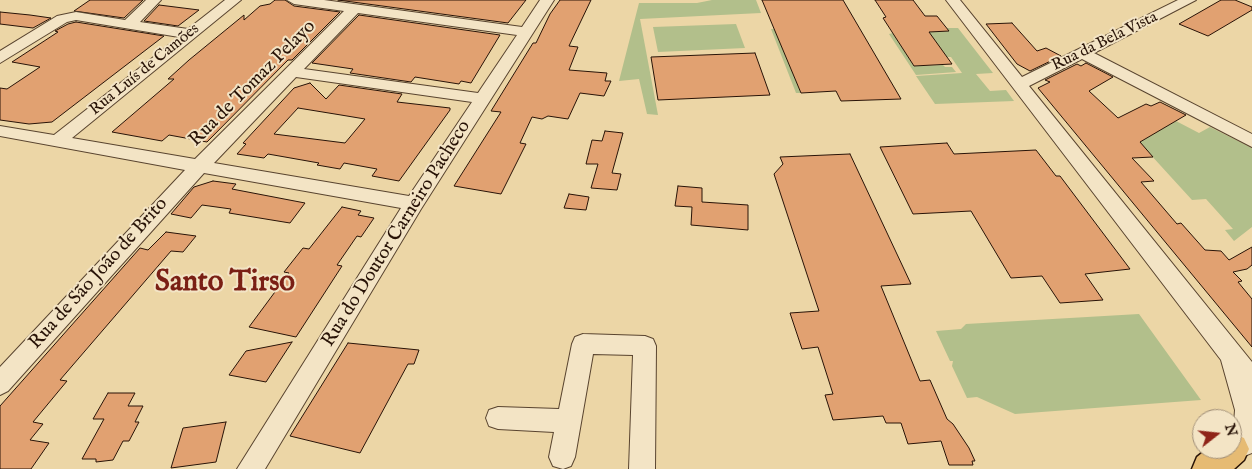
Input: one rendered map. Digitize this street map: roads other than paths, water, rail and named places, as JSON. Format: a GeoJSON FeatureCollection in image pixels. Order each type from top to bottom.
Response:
{"type":"FeatureCollection","features":[{"type":"Feature","properties":{"kind":"street"},"geometry":{"type":"LineString","coordinates":[[129,24],[154,0]]}},
{"type":"Feature","properties":{"kind":"street","name":"Rua Luís de Camões"},"geometry":{"type":"LineString","coordinates":[[57,141],[234,0]]}},
{"type":"Feature","properties":{"kind":"street"},"geometry":{"type":"LineString","coordinates":[[294,0],[526,32]]}},
{"type":"Feature","properties":{"kind":"street","name":"Rua do Doutor Carneiro Pacheco"},"geometry":{"type":"LineString","coordinates":[[250,469],[414,204],[547,0]]}},
{"type":"Feature","properties":{"kind":"street"},"geometry":{"type":"LineString","coordinates":[[953,0],[1230,354],[1252,378]]}},
{"type":"Feature","properties":{"kind":"street","name":"Rua da Bela Vista"},"geometry":{"type":"LineString","coordinates":[[1020,84],[1084,54],[1189,0]]}},
{"type":"Feature","properties":{"kind":"street","name":"Rua de Tomaz Pelayo"},"geometry":{"type":"LineString","coordinates":[[200,166],[355,8]]}},
{"type":"Feature","properties":{"kind":"street"},"geometry":{"type":"LineString","coordinates":[[0,58],[62,19],[76,16],[190,34]]}},
{"type":"Feature","properties":{"kind":"street"},"geometry":{"type":"LineString","coordinates":[[1084,54],[1252,141]]}},
{"type":"Feature","properties":{"kind":"street"},"geometry":{"type":"LineString","coordinates":[[293,72],[483,99]]}},
{"type":"Feature","properties":{"kind":"street"},"geometry":{"type":"LineString","coordinates":[[0,131],[414,204]]}},
{"type":"Feature","properties":{"kind":"street","name":"Rua de São João de Brito"},"geometry":{"type":"LineString","coordinates":[[0,384],[200,166]]}},
{"type":"Feature","properties":{"kind":"street"},"geometry":{"type":"LineString","coordinates":[[562,457],[584,344],[645,346],[642,469]]}},
{"type":"Feature","properties":{"kind":"street"},"geometry":{"type":"LineString","coordinates":[[1230,354],[1247,410],[1242,425]]}},
{"type":"Feature","properties":{"kind":"street"},"geometry":{"type":"LineString","coordinates":[[498,418],[569,421]]}},
{"type":"Feature","properties":{"kind":"district","name":"Santo Tirso"},"geometry":{"type":"Point","coordinates":[225,284]}}]}
